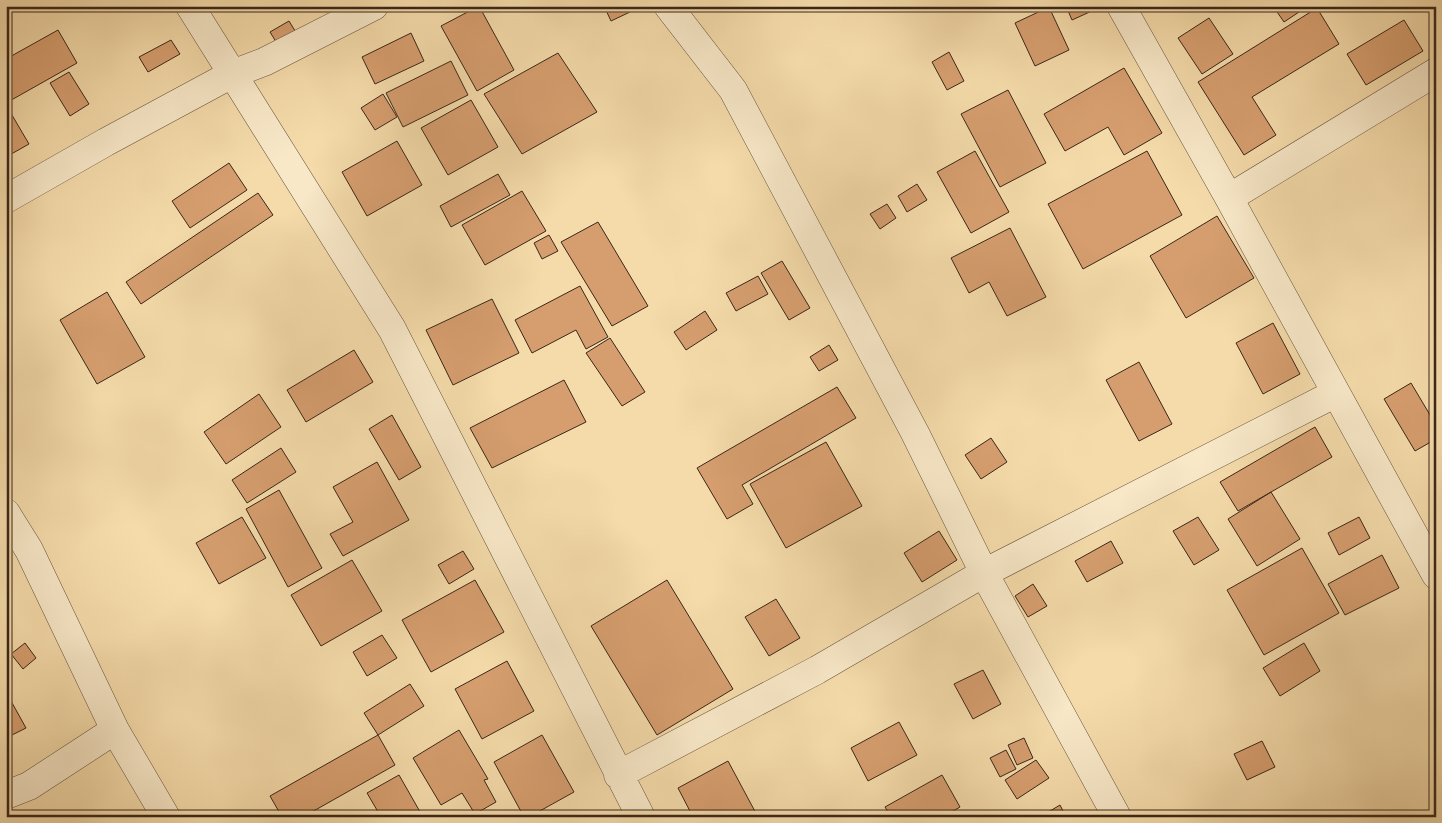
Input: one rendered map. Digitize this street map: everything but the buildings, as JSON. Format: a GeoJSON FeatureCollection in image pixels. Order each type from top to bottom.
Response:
{"type":"FeatureCollection","features":[{"type":"Feature","properties":{"kind":"street"},"geometry":{"type":"LineString","coordinates":[[190,6],[392,328],[641,817]]}},
{"type":"Feature","properties":{"kind":"street"},"geometry":{"type":"LineString","coordinates":[[6,199],[232,74],[264,62],[374,6]]}},
{"type":"Feature","properties":{"kind":"street"},"geometry":{"type":"LineString","coordinates":[[668,6],[733,90],[915,433],[984,573],[1117,817]]}},
{"type":"Feature","properties":{"kind":"street"},"geometry":{"type":"LineString","coordinates":[[1121,6],[1436,575]]}},
{"type":"Feature","properties":{"kind":"street"},"geometry":{"type":"LineString","coordinates":[[1229,198],[1436,72]]}},
{"type":"Feature","properties":{"kind":"street"},"geometry":{"type":"LineString","coordinates":[[618,775],[817,670],[984,573],[1336,393]]}},
{"type":"Feature","properties":{"kind":"street"},"geometry":{"type":"LineString","coordinates":[[6,513],[29,550],[115,730],[166,817]]}},
{"type":"Feature","properties":{"kind":"street"},"geometry":{"type":"LineString","coordinates":[[6,795],[29,786],[115,730]]}}]}
